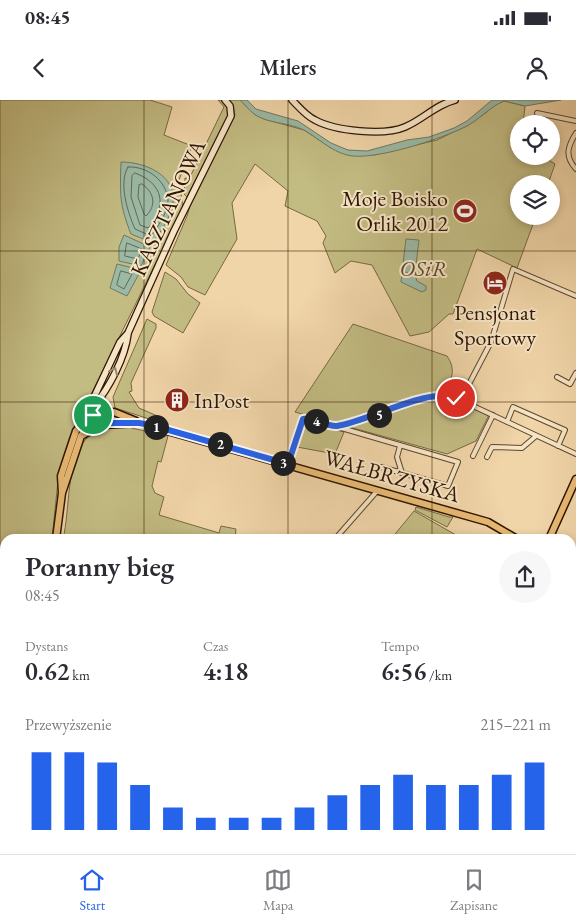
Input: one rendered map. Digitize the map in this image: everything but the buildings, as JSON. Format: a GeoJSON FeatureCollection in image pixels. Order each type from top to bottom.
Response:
{"type":"FeatureCollection","features":[{"type":"Feature","properties":{"kind":"main road","name":"WAŁBRZYSKA"},"geometry":{"type":"LineString","coordinates":[[93,411],[124,415],[139,423],[488,522],[508,534]]}},
{"type":"Feature","properties":{"kind":"main road"},"geometry":{"type":"LineString","coordinates":[[62,493],[60,482],[69,446],[82,422],[93,411]]}},
{"type":"Feature","properties":{"kind":"main road","name":"WAŁBRZYSKA"},"geometry":{"type":"LineString","coordinates":[[81,436],[94,428],[110,423],[139,423]]}},
{"type":"Feature","properties":{"kind":"main road"},"geometry":{"type":"LineString","coordinates":[[57,534],[62,493],[81,436]]}},
{"type":"Feature","properties":{"kind":"main road"},"geometry":{"type":"LineString","coordinates":[[551,534],[576,479]]}},
{"type":"Feature","properties":{"kind":"street","name":"KASZTANOWA"},"geometry":{"type":"LineString","coordinates":[[93,411],[95,395],[120,342],[128,333],[174,231],[231,116],[231,108],[225,100]]}},
{"type":"Feature","properties":{"kind":"street"},"geometry":{"type":"LineString","coordinates":[[292,100],[309,117],[332,126],[354,130],[393,130],[415,122],[442,103],[455,100]]}},
{"type":"Feature","properties":{"kind":"street"},"geometry":{"type":"LineString","coordinates":[[537,113],[576,121]]}},
{"type":"Feature","properties":{"kind":"street"},"geometry":{"type":"LineString","coordinates":[[576,133],[567,147],[567,152],[576,169]]}},
{"type":"Feature","properties":{"kind":"street"},"geometry":{"type":"LineString","coordinates":[[469,404],[469,384],[490,342],[513,269],[576,296]]}},
{"type":"Feature","properties":{"kind":"street","name":"KASZTANOWA"},"geometry":{"type":"LineString","coordinates":[[81,436],[127,344],[128,333]]}},
{"type":"Feature","properties":{"kind":"street"},"geometry":{"type":"LineString","coordinates":[[557,377],[570,384],[576,373]]}},
{"type":"Feature","properties":{"kind":"street"},"geometry":{"type":"LineString","coordinates":[[336,426],[373,417],[438,394],[450,396],[469,404],[576,454]]}},
{"type":"Feature","properties":{"kind":"street"},"geometry":{"type":"LineString","coordinates":[[101,398],[109,412]]}},
{"type":"Feature","properties":{"kind":"street"},"geometry":{"type":"LineString","coordinates":[[506,422],[513,407],[564,430],[558,446]]}},
{"type":"Feature","properties":{"kind":"street"},"geometry":{"type":"LineString","coordinates":[[93,411],[110,423]]}},
{"type":"Feature","properties":{"kind":"street"},"geometry":{"type":"LineString","coordinates":[[473,456],[493,415]]}},
{"type":"Feature","properties":{"kind":"street"},"geometry":{"type":"LineString","coordinates":[[288,464],[303,419],[336,426],[458,462],[448,486],[381,467]]}},
{"type":"Feature","properties":{"kind":"street"},"geometry":{"type":"LineString","coordinates":[[487,457],[492,447],[522,448],[536,436]]}},
{"type":"Feature","properties":{"kind":"street"},"geometry":{"type":"LineString","coordinates":[[400,446],[397,457],[402,473]]}},
{"type":"Feature","properties":{"kind":"street"},"geometry":{"type":"LineString","coordinates":[[339,534],[378,490]]}},
{"type":"Feature","properties":{"kind":"green space"},"geometry":{"type":"Polygon","coordinates":[[[0,100],[150,100],[172,107],[164,135],[192,146],[179,180],[183,208],[69,439],[59,471],[53,534],[0,534],[0,100]]]}},
{"type":"Feature","properties":{"kind":"green space"},"geometry":{"type":"Polygon","coordinates":[[[218,100],[222,100],[227,106],[229,115],[187,197],[184,194],[185,178],[189,179],[224,107],[218,100]]]}},
{"type":"Feature","properties":{"kind":"green space","name":"OSiR"},"geometry":{"type":"Polygon","coordinates":[[[229,100],[240,100],[254,114],[264,119],[304,130],[330,147],[374,155],[437,140],[468,125],[487,112],[490,107],[504,101],[525,106],[524,115],[510,115],[510,165],[555,165],[551,175],[510,175],[510,225],[533,225],[517,268],[477,249],[453,314],[449,314],[429,332],[410,336],[372,265],[351,261],[335,273],[323,243],[326,236],[317,221],[285,206],[288,191],[255,164],[232,203],[237,239],[205,295],[188,287],[181,277],[166,265],[187,216],[192,199],[235,115],[229,100]]]}},
{"type":"Feature","properties":{"kind":"green space"},"geometry":{"type":"Polygon","coordinates":[[[165,272],[176,279],[188,294],[200,303],[183,333],[154,316],[152,312],[165,272]]]}},
{"type":"Feature","properties":{"kind":"green space"},"geometry":{"type":"Polygon","coordinates":[[[147,319],[156,324],[156,328],[131,383],[132,391],[129,392],[139,408],[162,418],[167,423],[165,424],[115,408],[113,397],[147,319]]]}},
{"type":"Feature","properties":{"kind":"green space"},"geometry":{"type":"Polygon","coordinates":[[[353,324],[447,356],[450,361],[452,374],[446,391],[413,398],[373,414],[333,423],[295,412],[353,324]]]}},
{"type":"Feature","properties":{"kind":"green space"},"geometry":{"type":"Polygon","coordinates":[[[433,396],[448,397],[489,415],[476,441],[447,454],[342,425],[433,396]]]}},
{"type":"Feature","properties":{"kind":"green space"},"geometry":{"type":"Polygon","coordinates":[[[306,422],[344,432],[335,454],[297,447],[306,422]]]}},
{"type":"Feature","properties":{"kind":"green space"},"geometry":{"type":"Polygon","coordinates":[[[127,427],[168,436],[161,462],[158,461],[152,486],[155,493],[164,497],[159,515],[219,533],[221,526],[236,529],[236,534],[64,534],[72,473],[80,448],[86,439],[95,433],[127,427]]]}},
{"type":"Feature","properties":{"kind":"green space"},"geometry":{"type":"Polygon","coordinates":[[[416,507],[453,517],[447,527],[415,510],[416,507]]]}},
{"type":"Feature","properties":{"kind":"green space"},"geometry":{"type":"Polygon","coordinates":[[[414,511],[454,534],[395,534],[414,511]]]}},
{"type":"Feature","properties":{"kind":"water"},"geometry":{"type":"Polygon","coordinates":[[[240,100],[247,100],[256,109],[298,121],[331,143],[348,150],[367,151],[407,140],[429,137],[454,128],[467,121],[492,100],[561,100],[525,106],[504,101],[467,126],[442,137],[408,148],[358,156],[336,151],[298,127],[260,117],[240,100]]]}},
{"type":"Feature","properties":{"kind":"water"},"geometry":{"type":"Polygon","coordinates":[[[121,162],[140,164],[149,168],[165,178],[170,185],[173,194],[172,209],[153,243],[131,234],[121,198],[121,162]]]}},
{"type":"Feature","properties":{"kind":"water"},"geometry":{"type":"Polygon","coordinates":[[[124,235],[150,247],[141,266],[119,261],[119,247],[124,235]]]}},
{"type":"Feature","properties":{"kind":"water"},"geometry":{"type":"Polygon","coordinates":[[[406,239],[419,240],[415,273],[402,272],[406,239]]]}},
{"type":"Feature","properties":{"kind":"water"},"geometry":{"type":"Polygon","coordinates":[[[117,264],[141,270],[127,296],[110,288],[117,264]]]}},
{"type":"Feature","properties":{"kind":"water"},"geometry":{"type":"Polygon","coordinates":[[[402,273],[415,275],[417,281],[426,286],[426,290],[422,292],[401,282],[402,273]]]}},
{"type":"Feature","properties":{"kind":"place","name":"Moje Boisko Orlik 2012"},"geometry":{"type":"Point","coordinates":[465,211]}},
{"type":"Feature","properties":{"kind":"place","name":"Pensjonat Sportowy"},"geometry":{"type":"Point","coordinates":[495,283]}},
{"type":"Feature","properties":{"kind":"place","name":"InPost"},"geometry":{"type":"Point","coordinates":[177,400]}},
{"type":"Feature","properties":{"kind":"route"},"geometry":{"type":"LineString","coordinates":[[93,415],[110,423],[122,422],[151,425],[288,464],[303,419],[307,418],[336,426],[373,417],[438,394],[456,398]]}}]}
